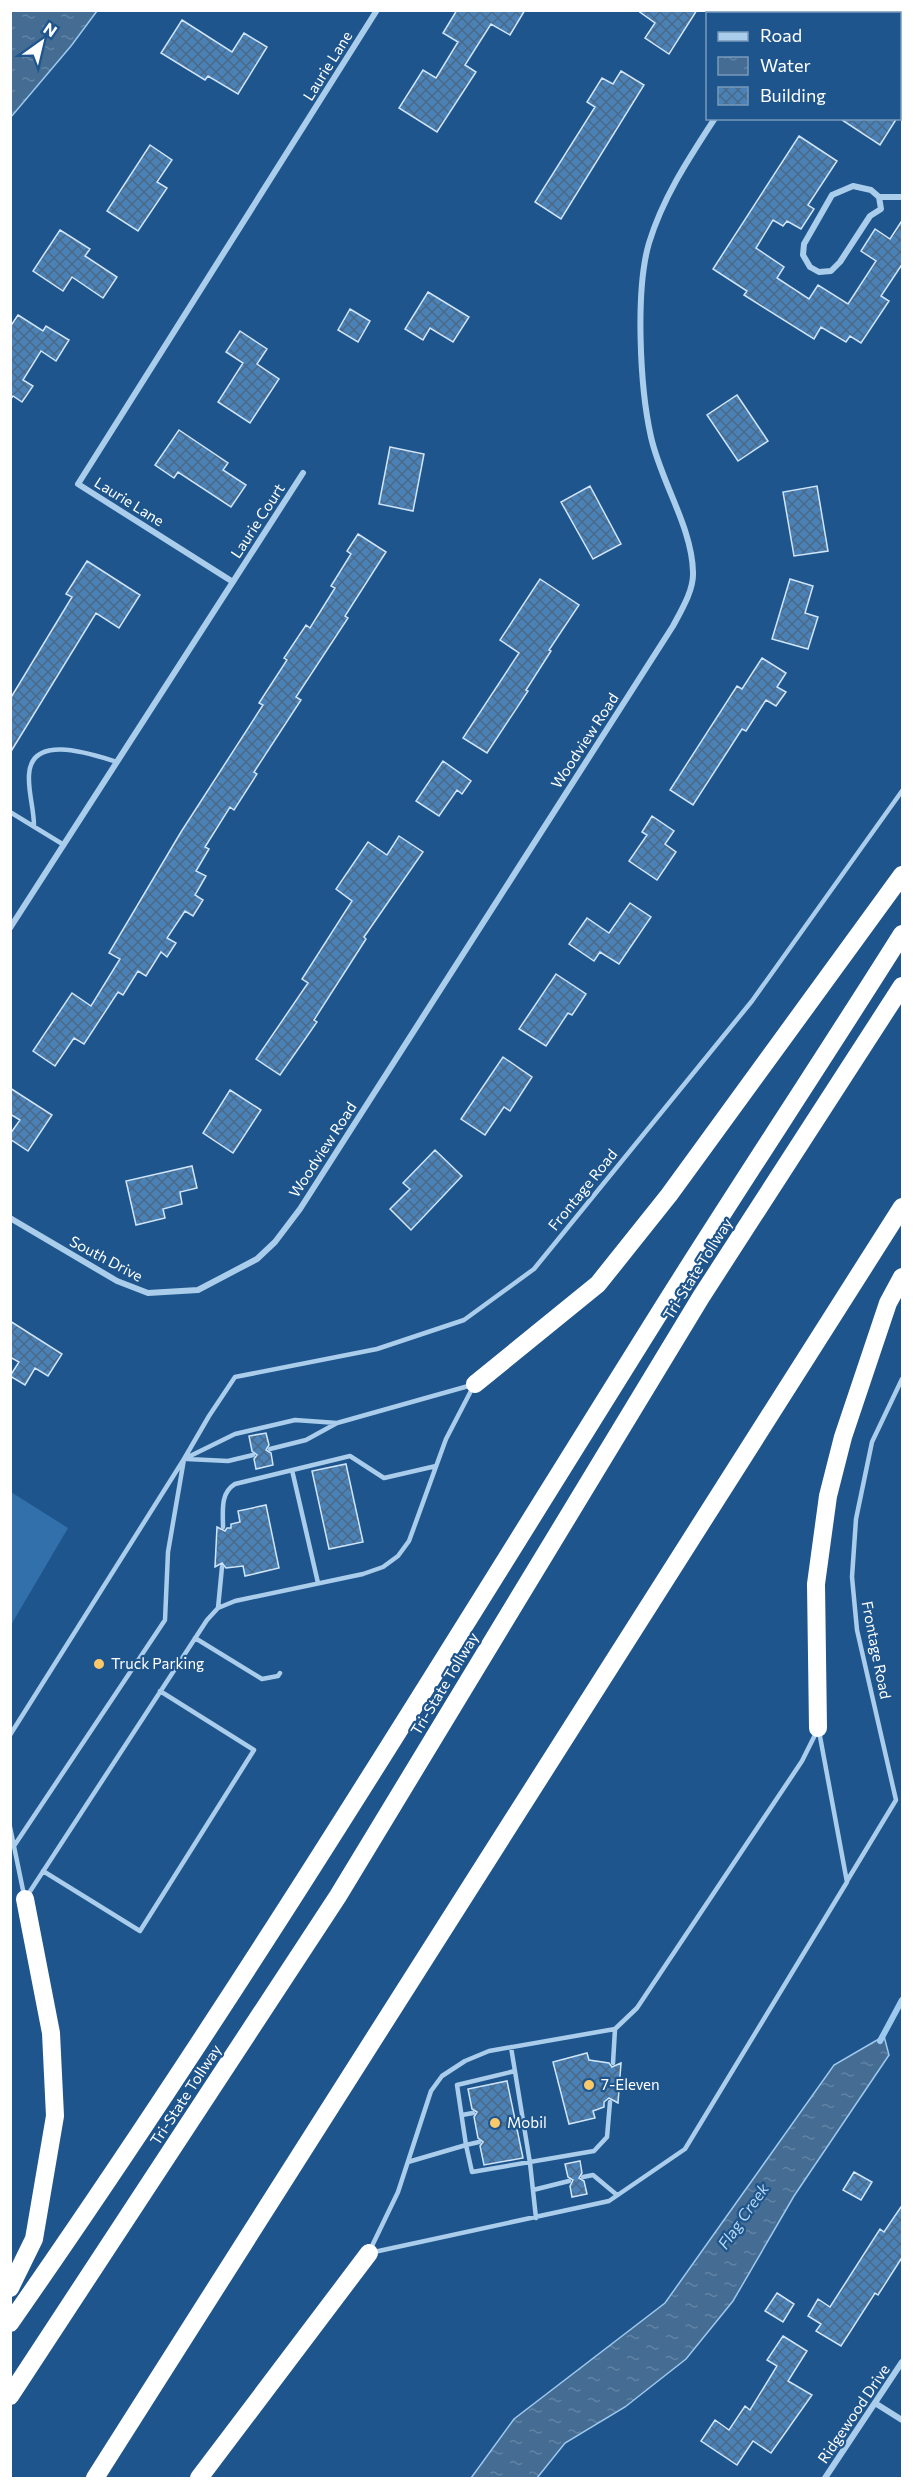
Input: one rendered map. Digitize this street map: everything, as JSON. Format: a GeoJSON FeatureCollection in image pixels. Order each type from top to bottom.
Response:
{"type":"FeatureCollection","features":[{"type":"Feature","properties":{"kind":"highway"},"geometry":{"type":"LineString","coordinates":[[475,1384],[598,1284],[669,1195],[903,875]]}},
{"type":"Feature","properties":{"kind":"highway","name":"Tri-State Tollway"},"geometry":{"type":"LineString","coordinates":[[10,2323],[86,2214],[335,1834],[666,1302],[903,934]]}},
{"type":"Feature","properties":{"kind":"highway","name":"Tri-State Tollway"},"geometry":{"type":"LineString","coordinates":[[10,2396],[338,1896],[701,1297],[903,986]]}},
{"type":"Feature","properties":{"kind":"highway"},"geometry":{"type":"LineString","coordinates":[[95,2478],[903,1207]]}},
{"type":"Feature","properties":{"kind":"highway"},"geometry":{"type":"LineString","coordinates":[[818,1728],[816,1584],[828,1496],[843,1437],[888,1303],[903,1277]]}},
{"type":"Feature","properties":{"kind":"highway"},"geometry":{"type":"LineString","coordinates":[[10,2288],[34,2239],[54,2115],[51,2033],[25,1899]]}},
{"type":"Feature","properties":{"kind":"highway"},"geometry":{"type":"LineString","coordinates":[[199,2478],[369,2253]]}},
{"type":"Feature","properties":{"kind":"street","name":"Laurie Lane"},"geometry":{"type":"LineString","coordinates":[[233,582],[78,484],[377,10]]}},
{"type":"Feature","properties":{"kind":"street","name":"Woodview Road"},"geometry":{"type":"LineString","coordinates":[[198,1290],[257,1259],[275,1242],[300,1209],[673,626],[686,601],[694,573],[686,534],[665,483],[651,437],[642,379],[642,291],[648,245],[656,223],[675,180],[713,120]]}},
{"type":"Feature","properties":{"kind":"street"},"geometry":{"type":"LineString","coordinates":[[879,196],[881,209],[870,216],[840,262],[831,271],[819,272],[810,267],[803,255],[804,244],[832,195],[853,186],[871,190],[879,196],[903,197]]}},
{"type":"Feature","properties":{"kind":"street","name":"Laurie Court"},"geometry":{"type":"LineString","coordinates":[[233,582],[303,473]]}},
{"type":"Feature","properties":{"kind":"street"},"geometry":{"type":"LineString","coordinates":[[10,928],[233,582]]}},
{"type":"Feature","properties":{"kind":"street","name":"South Drive"},"geometry":{"type":"LineString","coordinates":[[10,1218],[117,1281],[148,1293],[198,1290]]}},
{"type":"Feature","properties":{"kind":"street","name":"Ridgewood Drive"},"geometry":{"type":"LineString","coordinates":[[825,2478],[903,2362]]}},
{"type":"Feature","properties":{"kind":"street"},"geometry":{"type":"LineString","coordinates":[[875,2403],[903,2420]]}},
{"type":"Feature","properties":{"kind":"lane"},"geometry":{"type":"LineString","coordinates":[[34,826],[29,771],[40,753],[51,749],[83,752],[117,762]]}},
{"type":"Feature","properties":{"kind":"lane","name":"Frontage Road"},"geometry":{"type":"LineString","coordinates":[[10,1735],[235,1377],[377,1349],[464,1320],[534,1269],[752,1001],[903,791]]}},
{"type":"Feature","properties":{"kind":"lane"},"geometry":{"type":"LineString","coordinates":[[10,812],[64,845]]}},
{"type":"Feature","properties":{"kind":"lane","name":"Frontage Road"},"geometry":{"type":"LineString","coordinates":[[369,2253],[609,2201],[685,2149],[896,1800],[857,1630],[852,1577],[856,1519],[872,1442],[903,1379]]}},
{"type":"Feature","properties":{"kind":"lane"},"geometry":{"type":"LineString","coordinates":[[270,1449],[306,1440],[337,1423],[475,1384]]}},
{"type":"Feature","properties":{"kind":"lane"},"geometry":{"type":"LineString","coordinates":[[25,1899],[195,1638],[218,1608],[235,1600],[363,1574],[383,1567],[398,1556],[412,1534],[446,1439],[475,1384]]}},
{"type":"Feature","properties":{"kind":"lane"},"geometry":{"type":"LineString","coordinates":[[184,1459],[235,1434],[295,1420],[337,1423]]}},
{"type":"Feature","properties":{"kind":"lane"},"geometry":{"type":"LineString","coordinates":[[184,1459],[228,1461],[253,1455]]}},
{"type":"Feature","properties":{"kind":"lane"},"geometry":{"type":"LineString","coordinates":[[223,1527],[224,1500],[228,1488],[235,1484],[350,1456],[384,1478],[436,1466]]}},
{"type":"Feature","properties":{"kind":"lane"},"geometry":{"type":"LineString","coordinates":[[14,1846],[165,1620],[168,1552],[184,1459]]}},
{"type":"Feature","properties":{"kind":"lane"},"geometry":{"type":"LineString","coordinates":[[292,1470],[318,1582]]}},
{"type":"Feature","properties":{"kind":"lane"},"geometry":{"type":"LineString","coordinates":[[218,1608],[222,1567]]}},
{"type":"Feature","properties":{"kind":"lane"},"geometry":{"type":"LineString","coordinates":[[195,1638],[262,1679],[278,1676],[280,1673]]}},
{"type":"Feature","properties":{"kind":"lane"},"geometry":{"type":"LineString","coordinates":[[43,1871],[140,1932],[254,1750],[160,1691]]}},
{"type":"Feature","properties":{"kind":"lane"},"geometry":{"type":"LineString","coordinates":[[818,1728],[847,1882]]}},
{"type":"Feature","properties":{"kind":"lane"},"geometry":{"type":"LineString","coordinates":[[369,2253],[398,2192],[431,2091],[442,2076],[474,2056],[615,2029],[644,1998],[802,1761],[818,1728]]}},
{"type":"Feature","properties":{"kind":"lane"},"geometry":{"type":"LineString","coordinates":[[10,1827],[25,1899]]}},
{"type":"Feature","properties":{"kind":"lane"},"geometry":{"type":"LineString","coordinates":[[613,2063],[615,2029]]}},
{"type":"Feature","properties":{"kind":"lane"},"geometry":{"type":"LineString","coordinates":[[511,2048],[530,2163],[536,2218]]}},
{"type":"Feature","properties":{"kind":"lane"},"geometry":{"type":"LineString","coordinates":[[515,2071],[457,2085],[472,2172],[594,2151],[607,2137],[610,2103]]}},
{"type":"Feature","properties":{"kind":"lane"},"geometry":{"type":"LineString","coordinates":[[512,2104],[520,2103]]}},
{"type":"Feature","properties":{"kind":"lane"},"geometry":{"type":"LineString","coordinates":[[462,2115],[473,2113]]}},
{"type":"Feature","properties":{"kind":"lane"},"geometry":{"type":"LineString","coordinates":[[518,2133],[525,2131]]}},
{"type":"Feature","properties":{"kind":"lane"},"geometry":{"type":"LineString","coordinates":[[408,2162],[478,2142]]}},
{"type":"Feature","properties":{"kind":"lane"},"geometry":{"type":"LineString","coordinates":[[583,2177],[593,2175],[617,2195]]}},
{"type":"Feature","properties":{"kind":"lane"},"geometry":{"type":"LineString","coordinates":[[533,2190],[568,2181]]}},
{"type":"Feature","properties":{"kind":"shaded area"},"geometry":{"type":"Polygon","coordinates":[[[11,1492],[68,1528],[11,1625],[11,1492]]]}},
{"type":"Feature","properties":{"kind":"water"},"geometry":{"type":"Polygon","coordinates":[[[11,10],[97,11],[71,46],[11,117],[11,10]]]}},
{"type":"Feature","properties":{"kind":"water"},"geometry":{"type":"Polygon","coordinates":[[[884,2036],[889,2055],[794,2196],[733,2301],[686,2359],[625,2407],[565,2443],[537,2478],[471,2478],[514,2419],[665,2303],[834,2065],[884,2036]]]}},
{"type":"Feature","properties":{"kind":"building"},"geometry":{"type":"Polygon","coordinates":[[[457,10],[525,10],[510,35],[491,24],[465,65],[476,72],[437,132],[399,108],[423,70],[436,78],[458,42],[443,33],[457,10]]]}},
{"type":"Feature","properties":{"kind":"building"},"geometry":{"type":"Polygon","coordinates":[[[637,10],[697,10],[669,54],[645,38],[655,23],[637,10]]]}},
{"type":"Feature","properties":{"kind":"building"},"geometry":{"type":"Polygon","coordinates":[[[182,20],[232,52],[244,33],[267,47],[238,94],[208,76],[205,80],[161,53],[182,20]]]}},
{"type":"Feature","properties":{"kind":"building"},"geometry":{"type":"Polygon","coordinates":[[[621,71],[644,85],[561,219],[535,202],[595,107],[587,102],[602,78],[613,84],[621,71]]]}},
{"type":"Feature","properties":{"kind":"building"},"geometry":{"type":"Polygon","coordinates":[[[842,120],[896,120],[880,145],[842,120]]]}},
{"type":"Feature","properties":{"kind":"building"},"geometry":{"type":"Polygon","coordinates":[[[799,136],[837,161],[808,205],[814,209],[801,229],[787,221],[783,226],[773,220],[756,248],[784,267],[777,278],[809,299],[818,285],[848,304],[876,261],[861,251],[875,229],[890,239],[903,219],[903,263],[881,296],[889,301],[861,343],[850,336],[846,342],[821,327],[814,339],[744,295],[747,291],[713,269],[799,136]]]}},
{"type":"Feature","properties":{"kind":"building"},"geometry":{"type":"Polygon","coordinates":[[[150,145],[172,160],[157,182],[167,188],[138,231],[107,211],[150,145]]]}},
{"type":"Feature","properties":{"kind":"building"},"geometry":{"type":"Polygon","coordinates":[[[60,230],[90,249],[85,256],[117,277],[103,298],[72,277],[63,291],[33,271],[60,230]]]}},
{"type":"Feature","properties":{"kind":"building"},"geometry":{"type":"Polygon","coordinates":[[[428,292],[469,317],[453,342],[430,328],[423,340],[405,329],[428,292]]]}},
{"type":"Feature","properties":{"kind":"building"},"geometry":{"type":"Polygon","coordinates":[[[350,309],[370,321],[358,342],[338,330],[350,309]]]}},
{"type":"Feature","properties":{"kind":"building"},"geometry":{"type":"Polygon","coordinates":[[[18,315],[43,331],[46,326],[69,340],[56,361],[41,351],[23,380],[33,386],[22,402],[13,396],[10,400],[10,327],[18,315]]]}},
{"type":"Feature","properties":{"kind":"building"},"geometry":{"type":"Polygon","coordinates":[[[240,331],[267,349],[257,364],[279,379],[250,423],[218,402],[243,363],[226,352],[240,331]]]}},
{"type":"Feature","properties":{"kind":"building"},"geometry":{"type":"Polygon","coordinates":[[[737,395],[768,441],[738,461],[707,415],[737,395]]]}},
{"type":"Feature","properties":{"kind":"building"},"geometry":{"type":"Polygon","coordinates":[[[179,430],[228,463],[223,470],[246,485],[231,507],[178,472],[174,478],[155,465],[179,430]]]}},
{"type":"Feature","properties":{"kind":"building"},"geometry":{"type":"Polygon","coordinates":[[[390,447],[424,454],[413,511],[379,504],[390,447]]]}},
{"type":"Feature","properties":{"kind":"building"},"geometry":{"type":"Polygon","coordinates":[[[590,486],[621,544],[593,559],[561,502],[590,486]]]}},
{"type":"Feature","properties":{"kind":"building"},"geometry":{"type":"Polygon","coordinates":[[[817,486],[828,551],[794,556],[783,492],[817,486]]]}},
{"type":"Feature","properties":{"kind":"building"},"geometry":{"type":"Polygon","coordinates":[[[358,534],[386,552],[345,616],[348,618],[296,697],[301,700],[254,772],[257,774],[234,810],[230,807],[205,847],[209,849],[196,871],[206,876],[195,895],[203,900],[193,916],[185,911],[167,938],[176,943],[167,957],[161,952],[146,976],[138,971],[123,995],[118,992],[84,1044],[74,1038],[55,1066],[33,1051],[72,993],[91,1006],[120,959],[109,953],[181,832],[263,705],[259,703],[287,660],[284,658],[306,625],[310,628],[335,588],[331,586],[351,554],[347,551],[358,534]]]}},
{"type":"Feature","properties":{"kind":"building"},"geometry":{"type":"Polygon","coordinates":[[[87,561],[140,595],[119,628],[96,613],[10,753],[10,699],[72,597],[66,594],[87,561]]]}},
{"type":"Feature","properties":{"kind":"building"},"geometry":{"type":"Polygon","coordinates":[[[540,579],[579,605],[549,650],[551,651],[526,690],[528,691],[487,753],[463,738],[519,653],[500,640],[540,579]]]}},
{"type":"Feature","properties":{"kind":"building"},"geometry":{"type":"Polygon","coordinates":[[[790,579],[813,586],[805,613],[818,617],[808,649],[772,639],[790,579]]]}},
{"type":"Feature","properties":{"kind":"building"},"geometry":{"type":"Polygon","coordinates":[[[762,658],[786,673],[777,687],[786,692],[776,706],[766,700],[746,731],[742,729],[693,805],[670,790],[737,686],[742,689],[762,658]]]}},
{"type":"Feature","properties":{"kind":"building"},"geometry":{"type":"Polygon","coordinates":[[[443,761],[471,781],[462,794],[457,790],[439,816],[416,801],[443,761]]]}},
{"type":"Feature","properties":{"kind":"building"},"geometry":{"type":"Polygon","coordinates":[[[652,816],[674,831],[665,844],[676,852],[657,880],[629,861],[647,835],[642,832],[652,816]]]}},
{"type":"Feature","properties":{"kind":"building"},"geometry":{"type":"Polygon","coordinates":[[[399,836],[423,852],[364,937],[366,939],[314,1020],[317,1022],[280,1075],[256,1059],[308,983],[302,979],[352,901],[336,889],[368,842],[387,855],[399,836]]]}},
{"type":"Feature","properties":{"kind":"building"},"geometry":{"type":"Polygon","coordinates":[[[630,903],[651,917],[619,964],[600,952],[594,961],[569,944],[587,918],[609,933],[630,903]]]}},
{"type":"Feature","properties":{"kind":"building"},"geometry":{"type":"Polygon","coordinates":[[[556,974],[586,994],[572,1015],[568,1013],[546,1046],[519,1029],[556,974]]]}},
{"type":"Feature","properties":{"kind":"building"},"geometry":{"type":"Polygon","coordinates":[[[503,1057],[532,1077],[510,1111],[504,1107],[485,1135],[461,1119],[503,1057]]]}},
{"type":"Feature","properties":{"kind":"building"},"geometry":{"type":"Polygon","coordinates":[[[10,1088],[52,1115],[28,1151],[10,1139],[10,1134],[20,1120],[10,1114],[10,1088]]]}},
{"type":"Feature","properties":{"kind":"building"},"geometry":{"type":"Polygon","coordinates":[[[230,1090],[261,1110],[233,1153],[203,1133],[230,1090]]]}},
{"type":"Feature","properties":{"kind":"building"},"geometry":{"type":"Polygon","coordinates":[[[435,1150],[462,1176],[411,1230],[390,1209],[410,1189],[403,1183],[435,1150]]]}},
{"type":"Feature","properties":{"kind":"building"},"geometry":{"type":"Polygon","coordinates":[[[192,1166],[197,1188],[180,1192],[182,1204],[163,1209],[165,1218],[136,1225],[126,1181],[192,1166]]]}},
{"type":"Feature","properties":{"kind":"building"},"geometry":{"type":"Polygon","coordinates":[[[10,1321],[62,1354],[48,1376],[35,1368],[25,1385],[10,1376],[19,1362],[10,1357],[10,1321]]]}},
{"type":"Feature","properties":{"kind":"building"},"geometry":{"type":"Polygon","coordinates":[[[266,1433],[269,1445],[266,1450],[271,1453],[273,1465],[256,1469],[254,1459],[257,1455],[252,1451],[249,1436],[266,1433]]]}},
{"type":"Feature","properties":{"kind":"building"},"geometry":{"type":"Polygon","coordinates":[[[346,1464],[363,1542],[329,1549],[312,1471],[346,1464]]]}},
{"type":"Feature","properties":{"kind":"building"},"geometry":{"type":"Polygon","coordinates":[[[266,1505],[279,1568],[245,1576],[243,1566],[226,1568],[222,1563],[215,1567],[217,1527],[225,1531],[231,1528],[231,1524],[240,1522],[238,1511],[266,1505]]]}},
{"type":"Feature","properties":{"kind":"building","name":"7-Eleven"},"geometry":{"type":"Polygon","coordinates":[[[587,2053],[589,2060],[609,2063],[612,2067],[621,2063],[618,2103],[609,2098],[604,2102],[604,2107],[593,2111],[595,2118],[569,2124],[553,2062],[587,2053]]]}},
{"type":"Feature","properties":{"kind":"building","name":"Mobil"},"geometry":{"type":"Polygon","coordinates":[[[507,2081],[523,2158],[484,2165],[480,2146],[483,2142],[478,2138],[474,2117],[477,2112],[472,2109],[468,2089],[507,2081]]]}},
{"type":"Feature","properties":{"kind":"building","name":"Mobil"},"geometry":{"type":"Polygon","coordinates":[[[580,2161],[582,2173],[579,2178],[584,2181],[587,2194],[572,2197],[570,2186],[573,2180],[568,2177],[565,2164],[580,2161]]]}},
{"type":"Feature","properties":{"kind":"building"},"geometry":{"type":"Polygon","coordinates":[[[854,2172],[872,2182],[861,2200],[843,2190],[854,2172]]]}},
{"type":"Feature","properties":{"kind":"building"},"geometry":{"type":"Polygon","coordinates":[[[903,2204],[903,2256],[878,2295],[875,2293],[841,2346],[816,2331],[821,2324],[808,2316],[818,2299],[830,2307],[880,2229],[884,2232],[903,2204]]]}},
{"type":"Feature","properties":{"kind":"building"},"geometry":{"type":"Polygon","coordinates":[[[777,2293],[794,2304],[783,2322],[765,2311],[777,2293]]]}},
{"type":"Feature","properties":{"kind":"building"},"geometry":{"type":"Polygon","coordinates":[[[783,2336],[807,2351],[788,2381],[812,2395],[771,2453],[753,2441],[737,2465],[701,2441],[715,2420],[729,2430],[745,2406],[750,2410],[777,2366],[767,2360],[783,2336]]]}},
{"type":"Feature","properties":{"kind":"waterway","name":"Flag Creek"},"geometry":{"type":"LineString","coordinates":[[880,2041],[902,2000]]}},
{"type":"Feature","properties":{"kind":"place","name":"Truck Parking"},"geometry":{"type":"Point","coordinates":[99,1664]}},
{"type":"Feature","properties":{"kind":"place","name":"7-Eleven"},"geometry":{"type":"Point","coordinates":[589,2085]}},
{"type":"Feature","properties":{"kind":"place","name":"Mobil"},"geometry":{"type":"Point","coordinates":[495,2123]}}]}
